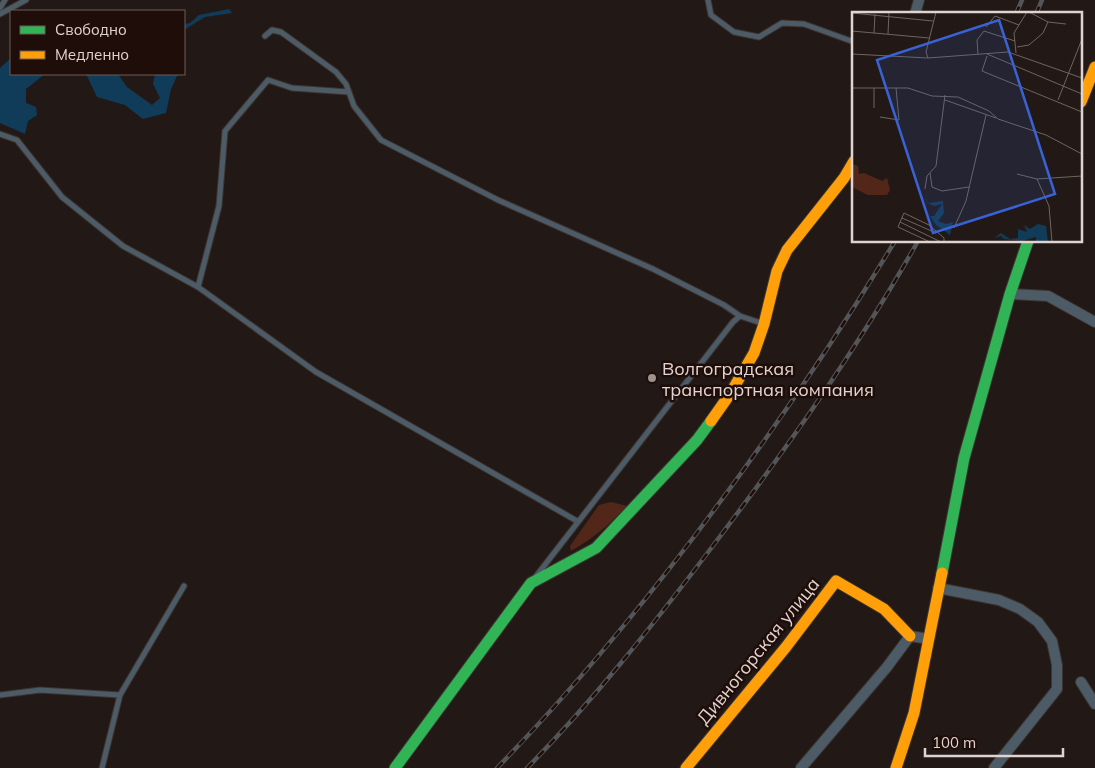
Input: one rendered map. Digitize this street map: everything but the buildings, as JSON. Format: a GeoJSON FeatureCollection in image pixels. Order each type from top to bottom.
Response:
{"type":"FeatureCollection","features":[{"type":"Feature","properties":{"kind":"street"},"geometry":{"type":"LineString","coordinates":[[1082,99],[1095,66]]}},
{"type":"Feature","properties":{"kind":"street"},"geometry":{"type":"LineString","coordinates":[[394,768],[531,583],[596,548],[697,440],[730,394],[754,353],[764,324],[777,271],[787,250],[804,226],[844,178],[852,164]]}},
{"type":"Feature","properties":{"kind":"street"},"geometry":{"type":"LineString","coordinates":[[896,768],[914,713],[964,458],[1010,294],[1028,242]]}},
{"type":"Feature","properties":{"kind":"street"},"geometry":{"type":"LineString","coordinates":[[1010,294],[1048,296],[1095,322]]}},
{"type":"Feature","properties":{"kind":"street","name":"Дивногорская улица"},"geometry":{"type":"LineString","coordinates":[[686,768],[786,647],[836,581],[884,609],[910,636]]}},
{"type":"Feature","properties":{"kind":"street"},"geometry":{"type":"LineString","coordinates":[[938,588],[999,600],[1020,608],[1038,622],[1052,641],[1057,665],[1058,689],[994,768]]}},
{"type":"Feature","properties":{"kind":"street"},"geometry":{"type":"LineString","coordinates":[[801,768],[887,667],[910,636],[929,639]]}},
{"type":"Feature","properties":{"kind":"street"},"geometry":{"type":"LineString","coordinates":[[1081,682],[1095,704]]}},
{"type":"Feature","properties":{"kind":"lane"},"geometry":{"type":"LineString","coordinates":[[0,8],[5,0]]}},
{"type":"Feature","properties":{"kind":"lane"},"geometry":{"type":"LineString","coordinates":[[0,14],[26,0]]}},
{"type":"Feature","properties":{"kind":"lane"},"geometry":{"type":"LineString","coordinates":[[708,0],[711,14],[734,32],[759,37],[782,23],[804,24],[852,41]]}},
{"type":"Feature","properties":{"kind":"lane"},"geometry":{"type":"LineString","coordinates":[[265,36],[272,30],[281,32],[336,72],[346,84],[354,106],[381,140],[498,200],[654,270],[724,305],[740,316],[764,324]]}},
{"type":"Feature","properties":{"kind":"lane"},"geometry":{"type":"LineString","coordinates":[[198,288],[219,206],[225,131],[268,80],[292,88],[349,92]]}},
{"type":"Feature","properties":{"kind":"lane"},"geometry":{"type":"LineString","coordinates":[[0,134],[17,140],[62,197],[123,246],[198,288],[316,372],[577,521]]}},
{"type":"Feature","properties":{"kind":"lane"},"geometry":{"type":"LineString","coordinates":[[531,583],[577,521],[733,322],[740,316]]}},
{"type":"Feature","properties":{"kind":"lane"},"geometry":{"type":"LineString","coordinates":[[102,768],[120,695],[184,586]]}},
{"type":"Feature","properties":{"kind":"lane"},"geometry":{"type":"LineString","coordinates":[[0,694],[40,690],[120,695]]}},
{"type":"Feature","properties":{"kind":"shaded area"},"geometry":{"type":"Polygon","coordinates":[[[611,502],[627,506],[601,531],[571,551],[570,546],[599,505],[611,502]]]}},
{"type":"Feature","properties":{"kind":"water"},"geometry":{"type":"Polygon","coordinates":[[[229,9],[232,13],[205,17],[185,29],[185,24],[190,23],[199,15],[229,9]]]}},
{"type":"Feature","properties":{"kind":"water"},"geometry":{"type":"Polygon","coordinates":[[[10,59],[10,75],[44,75],[26,89],[26,103],[36,107],[37,115],[28,121],[25,134],[0,123],[0,68],[10,59]]]}},
{"type":"Feature","properties":{"kind":"water"},"geometry":{"type":"Polygon","coordinates":[[[86,75],[119,75],[127,87],[152,105],[160,98],[153,84],[155,75],[178,75],[171,89],[166,113],[143,119],[125,105],[97,97],[86,75]]]}},
{"type":"Feature","properties":{"kind":"railway"},"geometry":{"type":"LineString","coordinates":[[1017,12],[1022,0]]}},
{"type":"Feature","properties":{"kind":"railway"},"geometry":{"type":"LineString","coordinates":[[1037,12],[1042,0]]}},
{"type":"Feature","properties":{"kind":"railway"},"geometry":{"type":"LineString","coordinates":[[497,768],[549,713],[598,656],[693,538],[798,392],[894,242]]}},
{"type":"Feature","properties":{"kind":"railway"},"geometry":{"type":"LineString","coordinates":[[527,768],[621,662],[737,514],[845,361],[895,282],[917,242]]}},
{"type":"Feature","properties":{"kind":"traffic: fast"},"geometry":{"type":"LineString","coordinates":[[942,573],[964,458],[1010,294],[1028,242]]}},
{"type":"Feature","properties":{"kind":"traffic: fast"},"geometry":{"type":"LineString","coordinates":[[395,768],[531,583],[596,548],[697,440],[711,421]]}},
{"type":"Feature","properties":{"kind":"traffic: slow"},"geometry":{"type":"LineString","coordinates":[[1082,100],[1095,67]]}},
{"type":"Feature","properties":{"kind":"traffic: slow"},"geometry":{"type":"LineString","coordinates":[[711,421],[730,394],[754,353],[764,324],[777,271],[787,250],[844,178],[852,164]]}},
{"type":"Feature","properties":{"kind":"traffic: slow"},"geometry":{"type":"LineString","coordinates":[[896,768],[914,713],[942,573]]}},
{"type":"Feature","properties":{"kind":"traffic: slow"},"geometry":{"type":"LineString","coordinates":[[686,768],[786,647],[836,581],[884,609],[910,636]]}},
{"type":"Feature","properties":{"kind":"place","name":"Волгоградская транспортная компания"},"geometry":{"type":"Point","coordinates":[652,378]}}]}
